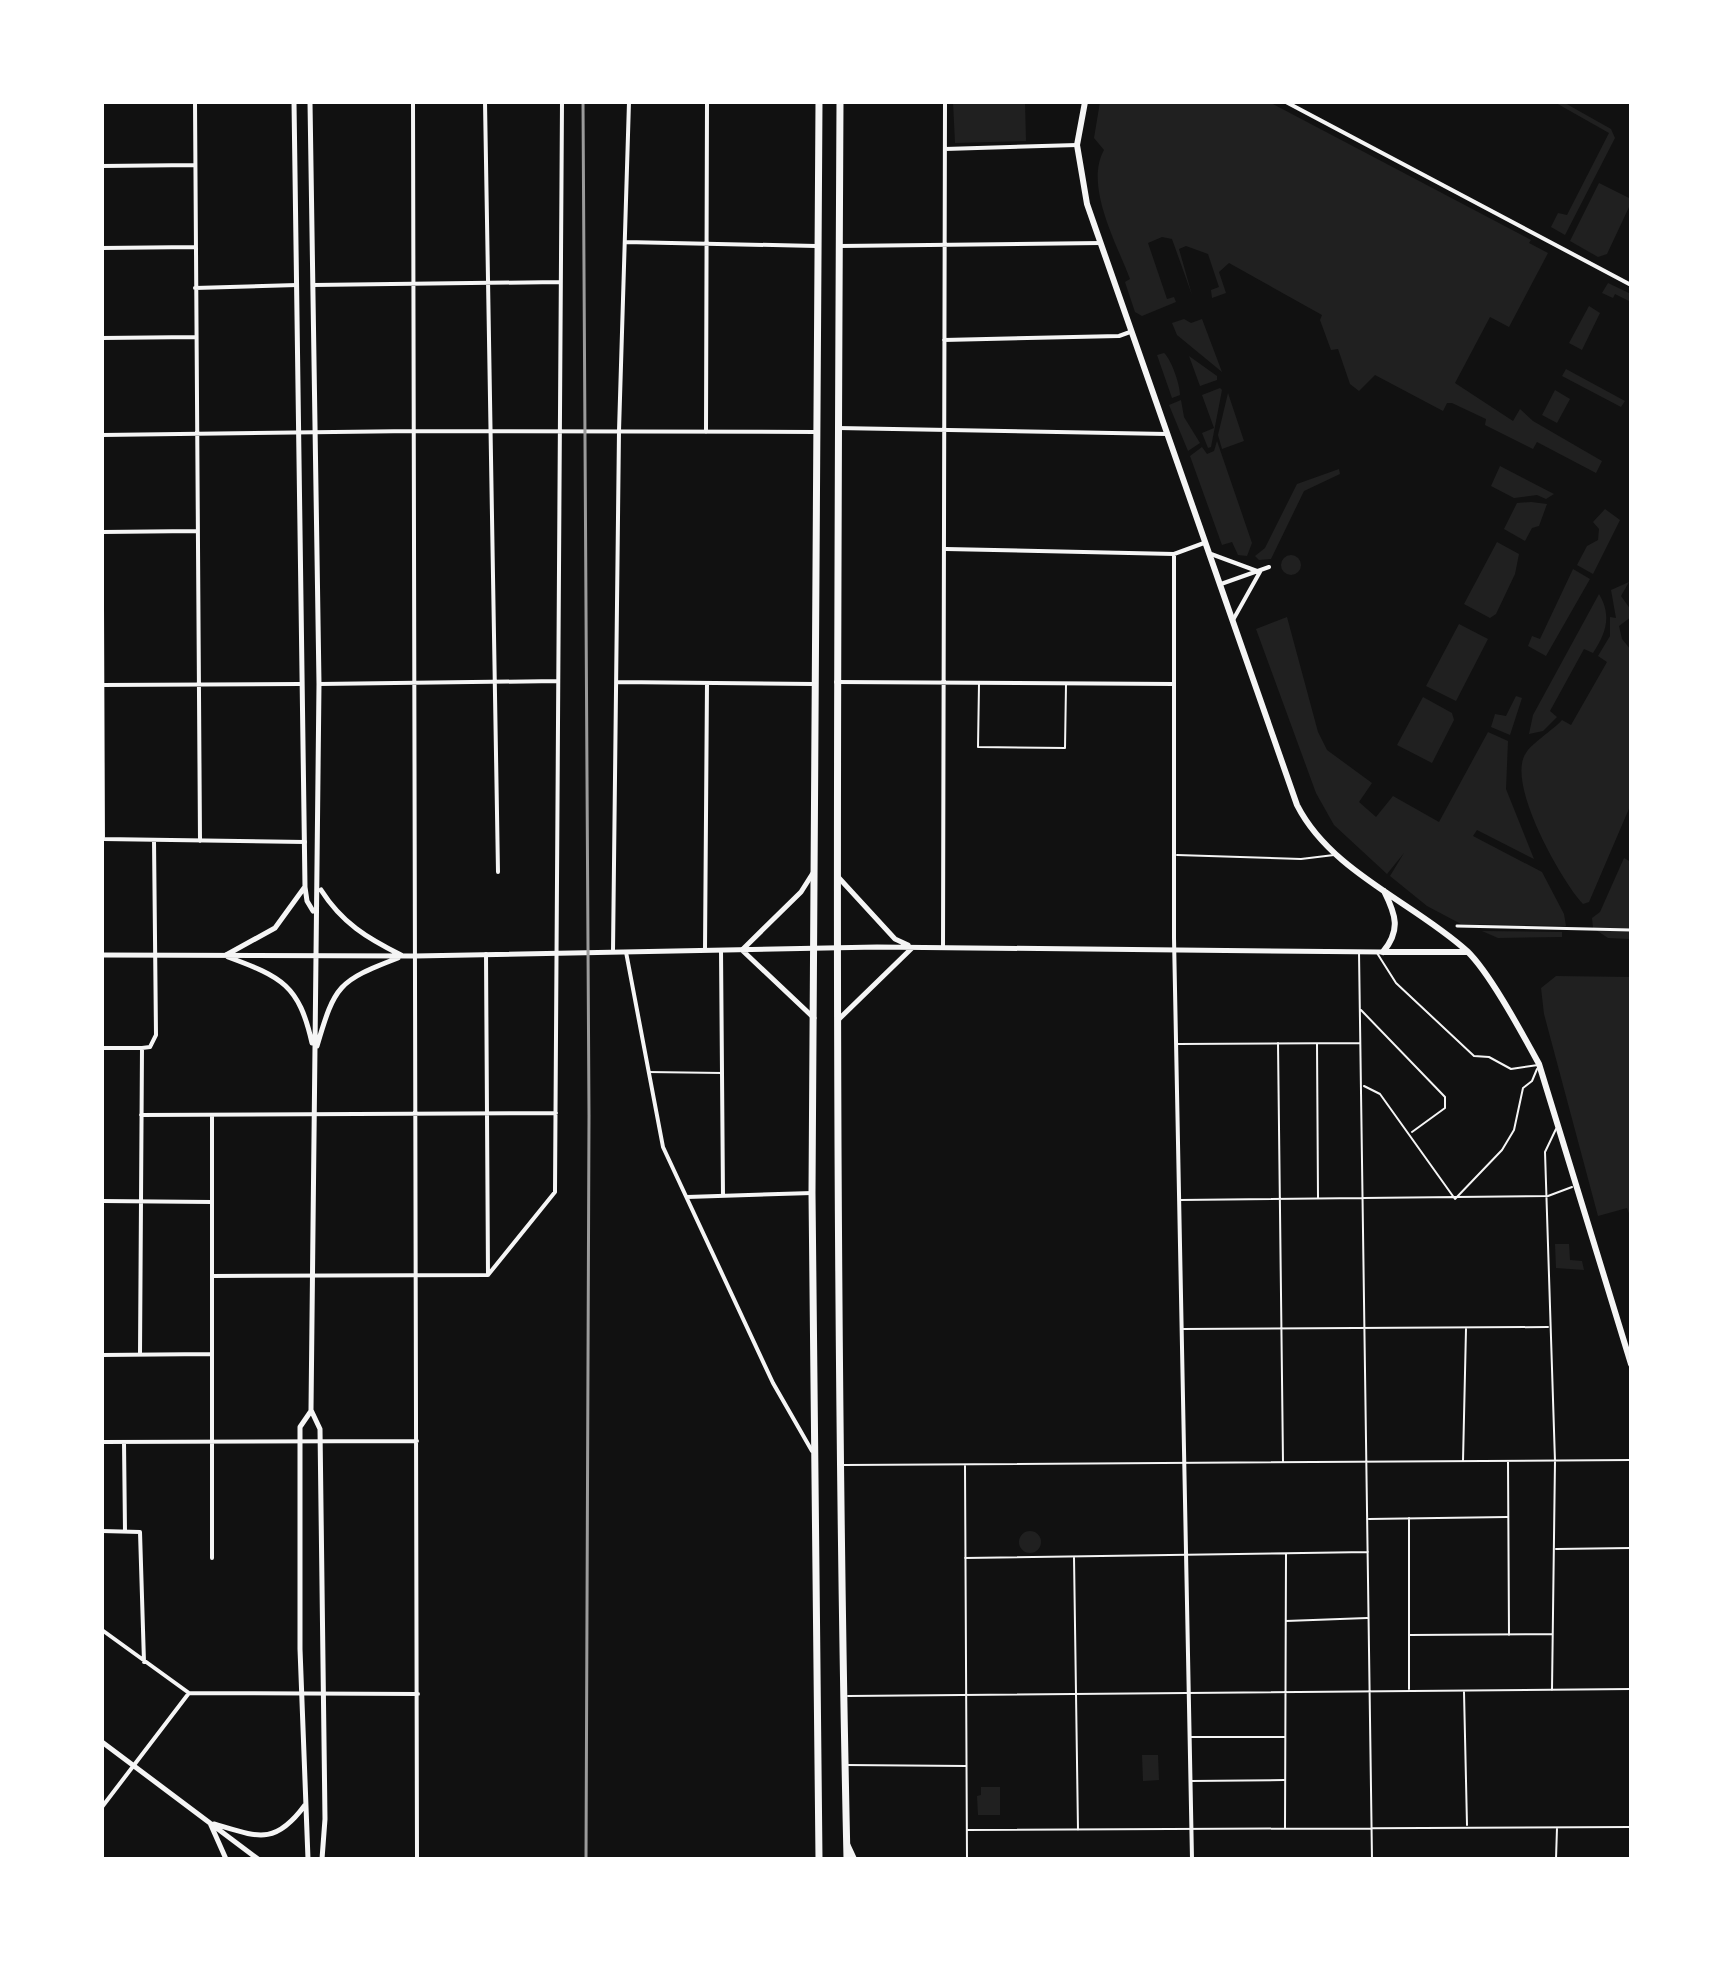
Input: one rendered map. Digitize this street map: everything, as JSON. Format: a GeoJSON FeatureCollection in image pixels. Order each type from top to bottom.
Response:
{"type":"FeatureCollection","features":[{"type":"Feature","properties":{"kind":"main road"},"geometry":{"type":"LineString","coordinates":[[819,102],[812,1193],[819,1859]]}},
{"type":"Feature","properties":{"kind":"main road"},"geometry":{"type":"LineString","coordinates":[[840,102],[835,682],[839,1465],[847,1859]]}},
{"type":"Feature","properties":{"kind":"main road"},"geometry":{"type":"LineString","coordinates":[[1085,102],[1077,145],[1082,188],[1297,805],[1313,832],[1468,952],[1518,1026],[1539,1064],[1631,1364]]}},
{"type":"Feature","properties":{"kind":"main road"},"geometry":{"type":"LineString","coordinates":[[1380,952],[1392,941],[1397,919],[1382,888]]}},
{"type":"Feature","properties":{"kind":"main road"},"geometry":{"type":"LineString","coordinates":[[1380,952],[1468,952]]}},
{"type":"Feature","properties":{"kind":"main road"},"geometry":{"type":"LineString","coordinates":[[846,1842],[854,1859]]}},
{"type":"Feature","properties":{"kind":"street"},"geometry":{"type":"LineString","coordinates":[[195,102],[200,841]]}},
{"type":"Feature","properties":{"kind":"street"},"geometry":{"type":"LineString","coordinates":[[294,102],[305,887],[307,901],[314,912]]}},
{"type":"Feature","properties":{"kind":"street"},"geometry":{"type":"LineString","coordinates":[[310,102],[319,684],[319,887],[314,912],[315,1275],[311,1410],[320,1429],[322,1859]]}},
{"type":"Feature","properties":{"kind":"street"},"geometry":{"type":"LineString","coordinates":[[413,102],[417,1859]]}},
{"type":"Feature","properties":{"kind":"street"},"geometry":{"type":"LineString","coordinates":[[485,102],[498,872]]}},
{"type":"Feature","properties":{"kind":"street"},"geometry":{"type":"LineString","coordinates":[[488,1275],[555,1192],[562,102]]}},
{"type":"Feature","properties":{"kind":"street"},"geometry":{"type":"LineString","coordinates":[[613,952],[619,431],[629,102]]}},
{"type":"Feature","properties":{"kind":"street"},"geometry":{"type":"LineString","coordinates":[[706,432],[707,102]]}},
{"type":"Feature","properties":{"kind":"street"},"geometry":{"type":"LineString","coordinates":[[943,947],[945,102]]}},
{"type":"Feature","properties":{"kind":"street"},"geometry":{"type":"LineString","coordinates":[[1286,102],[1631,285]]}},
{"type":"Feature","properties":{"kind":"street"},"geometry":{"type":"LineString","coordinates":[[945,149],[1077,145]]}},
{"type":"Feature","properties":{"kind":"street"},"geometry":{"type":"LineString","coordinates":[[102,166],[195,165]]}},
{"type":"Feature","properties":{"kind":"street"},"geometry":{"type":"LineString","coordinates":[[625,242],[819,246]]}},
{"type":"Feature","properties":{"kind":"street"},"geometry":{"type":"LineString","coordinates":[[840,246],[1101,243]]}},
{"type":"Feature","properties":{"kind":"street"},"geometry":{"type":"LineString","coordinates":[[102,248],[195,247]]}},
{"type":"Feature","properties":{"kind":"street"},"geometry":{"type":"LineString","coordinates":[[313,285],[560,282]]}},
{"type":"Feature","properties":{"kind":"street"},"geometry":{"type":"LineString","coordinates":[[195,288],[297,285]]}},
{"type":"Feature","properties":{"kind":"street"},"geometry":{"type":"LineString","coordinates":[[944,340],[1119,336],[1133,331]]}},
{"type":"Feature","properties":{"kind":"street"},"geometry":{"type":"LineString","coordinates":[[102,338],[195,337]]}},
{"type":"Feature","properties":{"kind":"street"},"geometry":{"type":"LineString","coordinates":[[838,428],[1167,434]]}},
{"type":"Feature","properties":{"kind":"street"},"geometry":{"type":"LineString","coordinates":[[102,435],[414,431],[818,432]]}},
{"type":"Feature","properties":{"kind":"street"},"geometry":{"type":"LineString","coordinates":[[102,532],[196,531]]}},
{"type":"Feature","properties":{"kind":"street"},"geometry":{"type":"LineString","coordinates":[[946,549],[1174,554],[1204,543]]}},
{"type":"Feature","properties":{"kind":"street"},"geometry":{"type":"LineString","coordinates":[[1207,552],[1259,571]]}},
{"type":"Feature","properties":{"kind":"street"},"geometry":{"type":"LineString","coordinates":[[1174,554],[1174,951],[1192,1859]]}},
{"type":"Feature","properties":{"kind":"street"},"geometry":{"type":"LineString","coordinates":[[1219,585],[1269,567]]}},
{"type":"Feature","properties":{"kind":"street"},"geometry":{"type":"LineString","coordinates":[[1232,623],[1259,571]]}},
{"type":"Feature","properties":{"kind":"street"},"geometry":{"type":"LineString","coordinates":[[102,607],[102,839],[305,842]]}},
{"type":"Feature","properties":{"kind":"street"},"geometry":{"type":"LineString","coordinates":[[319,684],[558,681]]}},
{"type":"Feature","properties":{"kind":"street"},"geometry":{"type":"LineString","coordinates":[[617,682],[817,684]]}},
{"type":"Feature","properties":{"kind":"street"},"geometry":{"type":"LineString","coordinates":[[835,682],[1174,684]]}},
{"type":"Feature","properties":{"kind":"street"},"geometry":{"type":"LineString","coordinates":[[705,950],[707,683]]}},
{"type":"Feature","properties":{"kind":"street"},"geometry":{"type":"LineString","coordinates":[[102,685],[300,684]]}},
{"type":"Feature","properties":{"kind":"street"},"geometry":{"type":"LineString","coordinates":[[102,1048],[150,1047],[156,1035],[154,840]]}},
{"type":"Feature","properties":{"kind":"street"},"geometry":{"type":"LineString","coordinates":[[742,950],[801,892],[816,869]]}},
{"type":"Feature","properties":{"kind":"street"},"geometry":{"type":"LineString","coordinates":[[837,875],[849,892],[895,939],[913,947]]}},
{"type":"Feature","properties":{"kind":"street"},"geometry":{"type":"LineString","coordinates":[[224,956],[275,928],[305,887]]}},
{"type":"Feature","properties":{"kind":"street"},"geometry":{"type":"LineString","coordinates":[[319,887],[340,916],[359,934],[402,956]]}},
{"type":"Feature","properties":{"kind":"street"},"geometry":{"type":"LineString","coordinates":[[1457,926],[1631,930]]}},
{"type":"Feature","properties":{"kind":"street"},"geometry":{"type":"LineString","coordinates":[[838,1020],[913,947]]}},
{"type":"Feature","properties":{"kind":"street"},"geometry":{"type":"LineString","coordinates":[[102,955],[315,957],[913,947],[1380,952]]}},
{"type":"Feature","properties":{"kind":"street"},"geometry":{"type":"LineString","coordinates":[[721,950],[723,1196]]}},
{"type":"Feature","properties":{"kind":"street"},"geometry":{"type":"LineString","coordinates":[[742,950],[815,1019]]}},
{"type":"Feature","properties":{"kind":"street"},"geometry":{"type":"LineString","coordinates":[[626,952],[663,1147],[773,1383],[814,1455]]}},
{"type":"Feature","properties":{"kind":"street"},"geometry":{"type":"LineString","coordinates":[[486,954],[488,1275]]}},
{"type":"Feature","properties":{"kind":"street"},"geometry":{"type":"LineString","coordinates":[[224,956],[271,973],[287,984],[307,1018],[315,1053]]}},
{"type":"Feature","properties":{"kind":"street"},"geometry":{"type":"LineString","coordinates":[[315,1053],[330,1002],[338,988],[358,973],[402,956]]}},
{"type":"Feature","properties":{"kind":"street"},"geometry":{"type":"LineString","coordinates":[[140,1355],[142,1048]]}},
{"type":"Feature","properties":{"kind":"street"},"geometry":{"type":"LineString","coordinates":[[141,1115],[556,1113]]}},
{"type":"Feature","properties":{"kind":"street"},"geometry":{"type":"LineString","coordinates":[[212,1115],[212,1558]]}},
{"type":"Feature","properties":{"kind":"street"},"geometry":{"type":"LineString","coordinates":[[687,1197],[812,1193]]}},
{"type":"Feature","properties":{"kind":"street"},"geometry":{"type":"LineString","coordinates":[[102,1201],[212,1202]]}},
{"type":"Feature","properties":{"kind":"street"},"geometry":{"type":"LineString","coordinates":[[212,1276],[488,1275]]}},
{"type":"Feature","properties":{"kind":"street"},"geometry":{"type":"LineString","coordinates":[[102,1355],[212,1354]]}},
{"type":"Feature","properties":{"kind":"street"},"geometry":{"type":"LineString","coordinates":[[308,1859],[302,1695],[300,1427],[311,1410]]}},
{"type":"Feature","properties":{"kind":"street"},"geometry":{"type":"LineString","coordinates":[[102,1442],[417,1441]]}},
{"type":"Feature","properties":{"kind":"street"},"geometry":{"type":"LineString","coordinates":[[124,1442],[125,1531]]}},
{"type":"Feature","properties":{"kind":"street"},"geometry":{"type":"LineString","coordinates":[[102,1531],[140,1532],[144,1662]]}},
{"type":"Feature","properties":{"kind":"street"},"geometry":{"type":"LineString","coordinates":[[102,1630],[189,1693],[418,1694]]}},
{"type":"Feature","properties":{"kind":"street"},"geometry":{"type":"LineString","coordinates":[[102,1807],[189,1693]]}},
{"type":"Feature","properties":{"kind":"street"},"geometry":{"type":"LineString","coordinates":[[102,1742],[258,1859]]}},
{"type":"Feature","properties":{"kind":"street"},"geometry":{"type":"LineString","coordinates":[[210,1823],[253,1836],[268,1836],[283,1830],[305,1805]]}},
{"type":"Feature","properties":{"kind":"street"},"geometry":{"type":"LineString","coordinates":[[210,1823],[226,1859]]}},
{"type":"Feature","properties":{"kind":"lane"},"geometry":{"type":"LineString","coordinates":[[979,682],[978,747],[1065,748],[1066,683]]}},
{"type":"Feature","properties":{"kind":"lane"},"geometry":{"type":"LineString","coordinates":[[1173,855],[1301,859],[1340,855]]}},
{"type":"Feature","properties":{"kind":"lane"},"geometry":{"type":"LineString","coordinates":[[1359,952],[1372,1859]]}},
{"type":"Feature","properties":{"kind":"lane"},"geometry":{"type":"LineString","coordinates":[[1380,952],[1396,983],[1474,1056],[1489,1057],[1511,1069],[1539,1064]]}},
{"type":"Feature","properties":{"kind":"lane"},"geometry":{"type":"LineString","coordinates":[[1360,1009],[1445,1097],[1445,1108],[1411,1132]]}},
{"type":"Feature","properties":{"kind":"lane"},"geometry":{"type":"LineString","coordinates":[[1278,1043],[1283,1462]]}},
{"type":"Feature","properties":{"kind":"lane"},"geometry":{"type":"LineString","coordinates":[[1317,1043],[1318,1199]]}},
{"type":"Feature","properties":{"kind":"lane"},"geometry":{"type":"LineString","coordinates":[[1176,1044],[1361,1043]]}},
{"type":"Feature","properties":{"kind":"lane"},"geometry":{"type":"LineString","coordinates":[[1455,1199],[1502,1150],[1514,1130],[1523,1088],[1532,1081],[1539,1064]]}},
{"type":"Feature","properties":{"kind":"lane"},"geometry":{"type":"LineString","coordinates":[[647,1072],[722,1073]]}},
{"type":"Feature","properties":{"kind":"lane"},"geometry":{"type":"LineString","coordinates":[[1361,1085],[1380,1094],[1411,1132],[1455,1199]]}},
{"type":"Feature","properties":{"kind":"lane"},"geometry":{"type":"LineString","coordinates":[[1552,1690],[1555,1461],[1545,1152],[1549,1137],[1559,1125]]}},
{"type":"Feature","properties":{"kind":"lane"},"geometry":{"type":"LineString","coordinates":[[1179,1200],[1548,1196],[1577,1185]]}},
{"type":"Feature","properties":{"kind":"lane"},"geometry":{"type":"LineString","coordinates":[[1181,1329],[1550,1327]]}},
{"type":"Feature","properties":{"kind":"lane"},"geometry":{"type":"LineString","coordinates":[[1463,1461],[1466,1328]]}},
{"type":"Feature","properties":{"kind":"lane"},"geometry":{"type":"LineString","coordinates":[[839,1465],[1631,1460]]}},
{"type":"Feature","properties":{"kind":"lane"},"geometry":{"type":"LineString","coordinates":[[1508,1461],[1509,1635]]}},
{"type":"Feature","properties":{"kind":"lane"},"geometry":{"type":"LineString","coordinates":[[965,1464],[967,1859]]}},
{"type":"Feature","properties":{"kind":"lane"},"geometry":{"type":"LineString","coordinates":[[1367,1519],[1508,1517]]}},
{"type":"Feature","properties":{"kind":"lane"},"geometry":{"type":"LineString","coordinates":[[1409,1518],[1409,1691]]}},
{"type":"Feature","properties":{"kind":"lane"},"geometry":{"type":"LineString","coordinates":[[1554,1549],[1631,1548]]}},
{"type":"Feature","properties":{"kind":"lane"},"geometry":{"type":"LineString","coordinates":[[965,1558],[1368,1552]]}},
{"type":"Feature","properties":{"kind":"lane"},"geometry":{"type":"LineString","coordinates":[[1285,1828],[1286,1553]]}},
{"type":"Feature","properties":{"kind":"lane"},"geometry":{"type":"LineString","coordinates":[[1074,1556],[1078,1830]]}},
{"type":"Feature","properties":{"kind":"lane"},"geometry":{"type":"LineString","coordinates":[[1286,1621],[1369,1618]]}},
{"type":"Feature","properties":{"kind":"lane"},"geometry":{"type":"LineString","coordinates":[[1409,1635],[1553,1634]]}},
{"type":"Feature","properties":{"kind":"lane"},"geometry":{"type":"LineString","coordinates":[[843,1696],[1631,1689]]}},
{"type":"Feature","properties":{"kind":"lane"},"geometry":{"type":"LineString","coordinates":[[1464,1691],[1467,1826]]}},
{"type":"Feature","properties":{"kind":"lane"},"geometry":{"type":"LineString","coordinates":[[1189,1737],[1285,1737]]}},
{"type":"Feature","properties":{"kind":"lane"},"geometry":{"type":"LineString","coordinates":[[845,1765],[966,1766]]}},
{"type":"Feature","properties":{"kind":"lane"},"geometry":{"type":"LineString","coordinates":[[1190,1781],[1285,1780]]}},
{"type":"Feature","properties":{"kind":"lane"},"geometry":{"type":"LineString","coordinates":[[1556,1859],[1557,1826]]}},
{"type":"Feature","properties":{"kind":"lane"},"geometry":{"type":"LineString","coordinates":[[967,1830],[1631,1827]]}},
{"type":"Feature","properties":{"kind":"shaded area"},"geometry":{"type":"Polygon","coordinates":[[[953,102],[1025,102],[1026,141],[955,143],[953,102]]]}},
{"type":"Feature","properties":{"kind":"shaded area"},"geometry":{"type":"Polygon","coordinates":[[[1100,102],[1269,102],[1531,240],[1529,243],[1548,253],[1509,327],[1490,317],[1455,383],[1513,421],[1520,409],[1533,421],[1602,461],[1596,473],[1537,442],[1533,449],[1485,425],[1486,419],[1452,403],[1447,403],[1443,411],[1375,375],[1359,391],[1350,384],[1338,349],[1331,350],[1320,320],[1322,315],[1229,263],[1219,272],[1226,293],[1212,298],[1211,290],[1219,287],[1208,254],[1186,246],[1179,249],[1192,295],[1172,239],[1162,237],[1148,243],[1167,299],[1174,297],[1176,302],[1142,316],[1135,312],[1125,282],[1130,279],[1100,197],[1099,164],[1104,150],[1094,138],[1100,102]]]}},
{"type":"Feature","properties":{"kind":"shaded area"},"geometry":{"type":"Polygon","coordinates":[[[1563,102],[1611,129],[1615,138],[1565,235],[1551,227],[1558,213],[1567,215],[1609,133],[1556,103],[1563,102]]]}},
{"type":"Feature","properties":{"kind":"shaded area"},"geometry":{"type":"Polygon","coordinates":[[[1599,183],[1629,198],[1630,205],[1607,254],[1598,257],[1570,241],[1599,183]]]}},
{"type":"Feature","properties":{"kind":"shaded area"},"geometry":{"type":"Polygon","coordinates":[[[1608,283],[1631,294],[1631,302],[1615,294],[1613,298],[1602,293],[1608,283]]]}},
{"type":"Feature","properties":{"kind":"shaded area"},"geometry":{"type":"Polygon","coordinates":[[[1589,306],[1600,313],[1582,350],[1569,343],[1589,306]]]}},
{"type":"Feature","properties":{"kind":"shaded area"},"geometry":{"type":"Polygon","coordinates":[[[1184,319],[1191,323],[1202,319],[1222,372],[1177,335],[1172,323],[1184,319]]]}},
{"type":"Feature","properties":{"kind":"shaded area"},"geometry":{"type":"Polygon","coordinates":[[[1164,353],[1180,390],[1180,395],[1172,398],[1157,355],[1164,353]]]}},
{"type":"Feature","properties":{"kind":"shaded area"},"geometry":{"type":"Polygon","coordinates":[[[1189,356],[1217,376],[1217,380],[1200,386],[1189,356]]]}},
{"type":"Feature","properties":{"kind":"shaded area"},"geometry":{"type":"Polygon","coordinates":[[[1566,369],[1625,401],[1621,407],[1562,376],[1566,369]]]}},
{"type":"Feature","properties":{"kind":"shaded area"},"geometry":{"type":"Polygon","coordinates":[[[1220,388],[1222,390],[1211,447],[1208,448],[1202,433],[1214,428],[1202,395],[1220,388]]]}},
{"type":"Feature","properties":{"kind":"shaded area"},"geometry":{"type":"Polygon","coordinates":[[[1555,390],[1570,399],[1557,423],[1542,415],[1555,390]]]}},
{"type":"Feature","properties":{"kind":"shaded area"},"geometry":{"type":"Polygon","coordinates":[[[1228,393],[1244,441],[1222,449],[1218,435],[1228,393]]]}},
{"type":"Feature","properties":{"kind":"shaded area"},"geometry":{"type":"Polygon","coordinates":[[[1181,400],[1184,417],[1200,443],[1188,451],[1169,405],[1181,400]]]}},
{"type":"Feature","properties":{"kind":"shaded area"},"geometry":{"type":"Polygon","coordinates":[[[1217,441],[1252,543],[1247,556],[1238,555],[1232,542],[1222,545],[1190,456],[1202,447],[1207,454],[1214,451],[1217,441]]]}},
{"type":"Feature","properties":{"kind":"shaded area"},"geometry":{"type":"Polygon","coordinates":[[[1500,466],[1554,494],[1546,499],[1537,495],[1514,498],[1491,486],[1500,466]]]}},
{"type":"Feature","properties":{"kind":"shaded area"},"geometry":{"type":"Polygon","coordinates":[[[1339,469],[1340,474],[1304,491],[1271,559],[1259,560],[1255,556],[1265,548],[1297,484],[1339,469]]]}},
{"type":"Feature","properties":{"kind":"shaded area"},"geometry":{"type":"Polygon","coordinates":[[[1517,503],[1547,504],[1539,526],[1532,528],[1525,541],[1504,529],[1517,503]]]}},
{"type":"Feature","properties":{"kind":"shaded area"},"geometry":{"type":"Polygon","coordinates":[[[1605,509],[1620,520],[1593,574],[1577,565],[1587,546],[1598,540],[1599,529],[1593,522],[1605,509]]]}},
{"type":"Feature","properties":{"kind":"shaded area"},"geometry":{"type":"Polygon","coordinates":[[[1497,542],[1519,554],[1515,574],[1496,614],[1490,618],[1464,604],[1497,542]]]}},
{"type":"Feature","properties":{"kind":"shaded area"},"geometry":{"type":"Polygon","coordinates":[[[1291,555],[1298,558],[1301,565],[1298,572],[1291,575],[1284,572],[1281,565],[1284,558],[1291,555]]]}},
{"type":"Feature","properties":{"kind":"shaded area"},"geometry":{"type":"Polygon","coordinates":[[[1573,569],[1590,579],[1546,656],[1528,646],[1532,636],[1540,639],[1573,569]]]}},
{"type":"Feature","properties":{"kind":"shaded area"},"geometry":{"type":"Polygon","coordinates":[[[1629,582],[1621,596],[1631,610],[1631,617],[1619,626],[1622,639],[1631,650],[1631,804],[1589,902],[1583,904],[1562,875],[1539,831],[1523,786],[1522,767],[1529,749],[1562,720],[1571,725],[1607,662],[1598,656],[1610,636],[1610,617],[1616,618],[1611,590],[1629,582]]]}},
{"type":"Feature","properties":{"kind":"shaded area"},"geometry":{"type":"Polygon","coordinates":[[[1599,594],[1606,617],[1601,638],[1593,653],[1584,649],[1550,711],[1557,717],[1543,731],[1529,734],[1533,715],[1599,594]]]}},
{"type":"Feature","properties":{"kind":"shaded area"},"geometry":{"type":"Polygon","coordinates":[[[1287,617],[1318,732],[1327,750],[1372,783],[1359,802],[1376,817],[1393,796],[1439,822],[1488,732],[1508,741],[1506,789],[1534,859],[1477,830],[1473,836],[1542,872],[1564,914],[1566,926],[1461,924],[1427,906],[1390,876],[1404,853],[1387,874],[1334,825],[1316,793],[1256,629],[1287,617]]]}},
{"type":"Feature","properties":{"kind":"shaded area"},"geometry":{"type":"Polygon","coordinates":[[[1459,624],[1488,639],[1456,701],[1426,686],[1459,624]]]}},
{"type":"Feature","properties":{"kind":"shaded area"},"geometry":{"type":"Polygon","coordinates":[[[1516,696],[1522,698],[1510,735],[1491,727],[1495,714],[1506,716],[1516,696]]]}},
{"type":"Feature","properties":{"kind":"shaded area"},"geometry":{"type":"Polygon","coordinates":[[[1423,697],[1452,713],[1454,720],[1432,763],[1397,745],[1423,697]]]}},
{"type":"Feature","properties":{"kind":"shaded area"},"geometry":{"type":"Polygon","coordinates":[[[1624,858],[1631,862],[1629,939],[1608,938],[1593,928],[1592,918],[1600,912],[1624,858]]]}},
{"type":"Feature","properties":{"kind":"shaded area"},"geometry":{"type":"Polygon","coordinates":[[[1482,931],[1562,932],[1562,937],[1498,938],[1482,931]]]}},
{"type":"Feature","properties":{"kind":"shaded area"},"geometry":{"type":"Polygon","coordinates":[[[1556,976],[1631,977],[1631,1219],[1627,1208],[1598,1216],[1544,1014],[1541,988],[1556,976]]]}},
{"type":"Feature","properties":{"kind":"shaded area"},"geometry":{"type":"Polygon","coordinates":[[[1555,1244],[1569,1244],[1570,1260],[1582,1261],[1584,1270],[1556,1268],[1555,1244]]]}},
{"type":"Feature","properties":{"kind":"shaded area"},"geometry":{"type":"Polygon","coordinates":[[[1030,1531],[1038,1534],[1041,1542],[1038,1550],[1030,1553],[1022,1550],[1019,1542],[1022,1534],[1030,1531]]]}},
{"type":"Feature","properties":{"kind":"shaded area"},"geometry":{"type":"Polygon","coordinates":[[[1142,1755],[1158,1755],[1159,1780],[1143,1781],[1142,1755]]]}},
{"type":"Feature","properties":{"kind":"shaded area"},"geometry":{"type":"Polygon","coordinates":[[[981,1787],[1000,1787],[1000,1815],[978,1815],[977,1796],[981,1795],[981,1787]]]}},
{"type":"Feature","properties":{"kind":"railway"},"geometry":{"type":"LineString","coordinates":[[583,102],[589,1115],[586,1859]]}}]}
